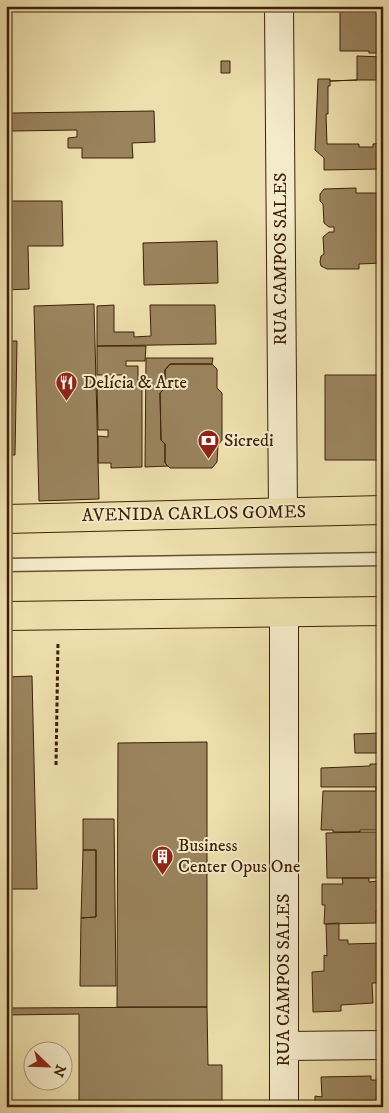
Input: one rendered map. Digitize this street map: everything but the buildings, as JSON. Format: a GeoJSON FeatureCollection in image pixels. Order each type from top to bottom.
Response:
{"type":"FeatureCollection","features":[{"type":"Feature","properties":{"kind":"main road","name":"AVENIDA CARLOS GOMES"},"geometry":{"type":"LineString","coordinates":[[6,519],[383,510]]}},
{"type":"Feature","properties":{"kind":"main road"},"geometry":{"type":"LineString","coordinates":[[6,616],[58,617],[383,611]]}},
{"type":"Feature","properties":{"kind":"street","name":"RUA CAMPOS SALES"},"geometry":{"type":"LineString","coordinates":[[280,6],[283,512]]}},
{"type":"Feature","properties":{"kind":"street","name":"RUA CAMPOS SALES"},"geometry":{"type":"LineString","coordinates":[[284,613],[284,1107]]}},
{"type":"Feature","properties":{"kind":"street"},"geometry":{"type":"LineString","coordinates":[[284,1046],[383,1045]]}},
{"type":"Feature","properties":{"kind":"lane"},"geometry":{"type":"LineString","coordinates":[[6,565],[383,559]]}},
{"type":"Feature","properties":{"kind":"path"},"geometry":{"type":"LineString","coordinates":[[56,765],[58,617]]}},
{"type":"Feature","properties":{"kind":"place","name":"Delícia & Arte"},"geometry":{"type":"Point","coordinates":[67,402]}},
{"type":"Feature","properties":{"kind":"place","name":"Sicredi"},"geometry":{"type":"Point","coordinates":[208,460]}},
{"type":"Feature","properties":{"kind":"place","name":"Business Center Opus One"},"geometry":{"type":"Point","coordinates":[162,875]}}]}
